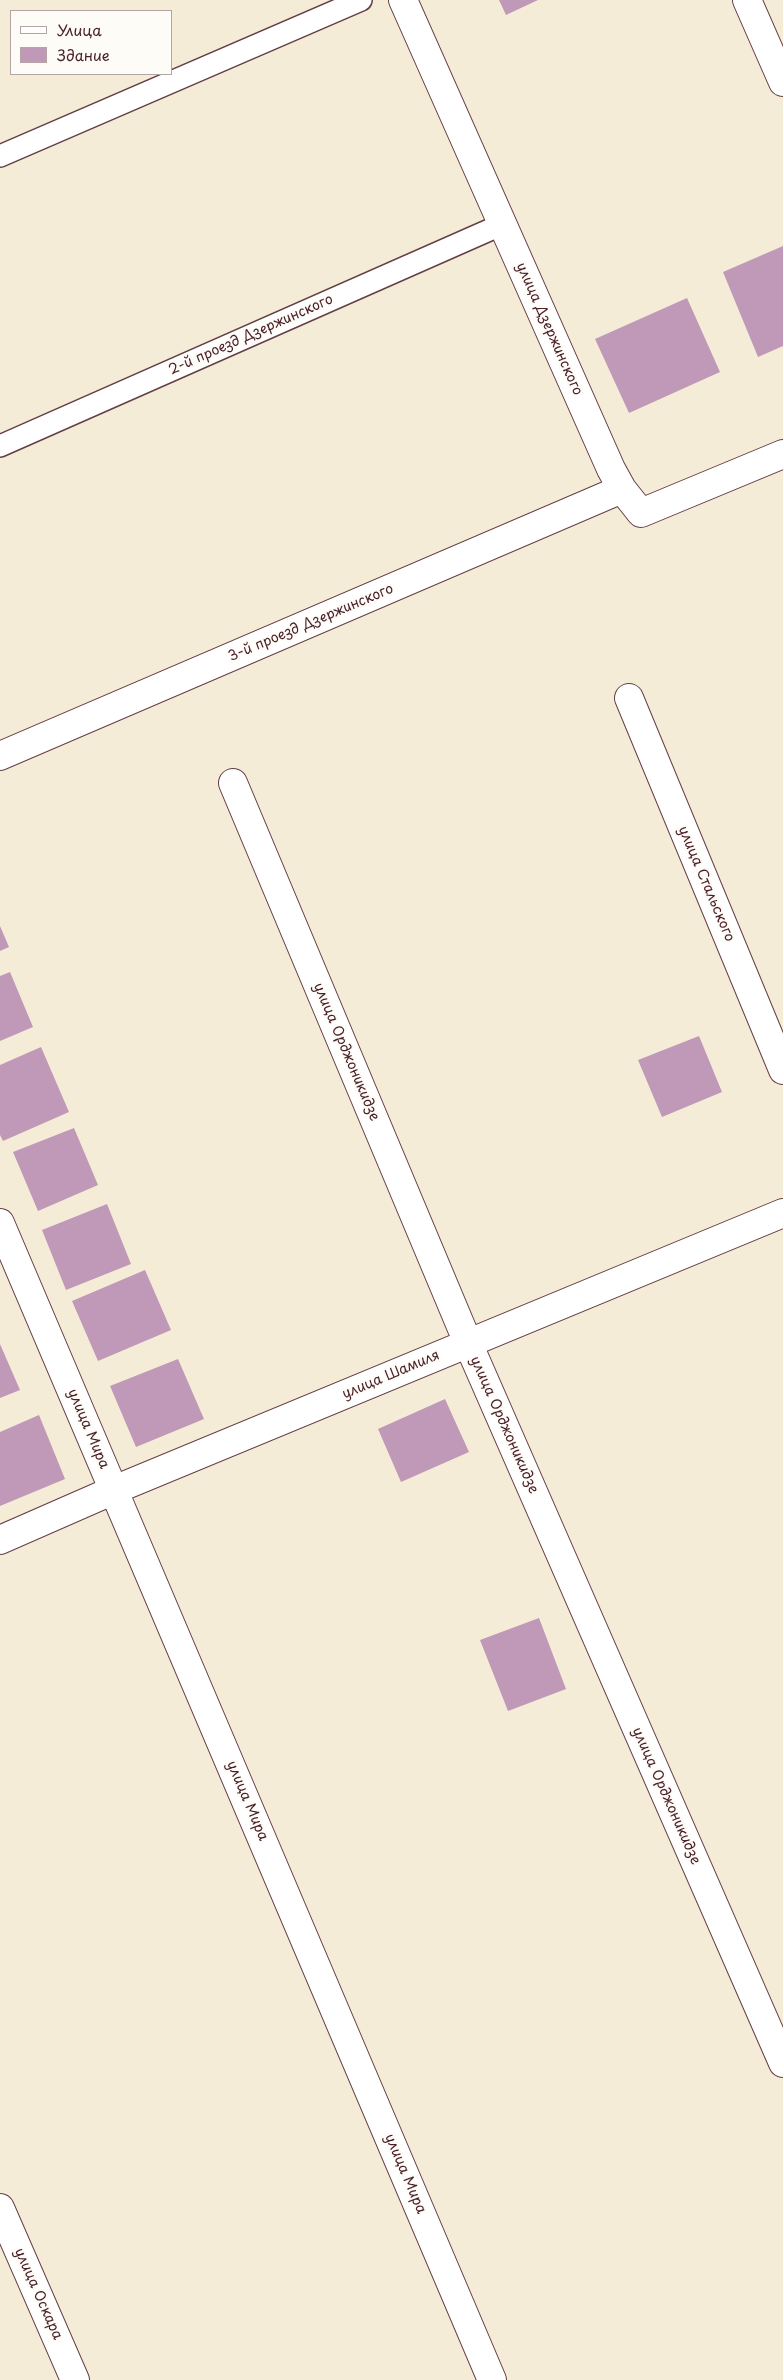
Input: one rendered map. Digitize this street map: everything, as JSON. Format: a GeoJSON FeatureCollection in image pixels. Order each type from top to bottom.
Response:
{"type":"FeatureCollection","features":[{"type":"Feature","properties":{"kind":"street","name":"улица Дзержинского"},"geometry":{"type":"LineString","coordinates":[[403,0],[622,489],[641,514],[783,454]]}},
{"type":"Feature","properties":{"kind":"street"},"geometry":{"type":"LineString","coordinates":[[747,0],[783,82]]}},
{"type":"Feature","properties":{"kind":"street","name":"3-й проезд Дзержинского"},"geometry":{"type":"LineString","coordinates":[[0,756],[622,489]]}},
{"type":"Feature","properties":{"kind":"street","name":"улица Стальского"},"geometry":{"type":"LineString","coordinates":[[629,698],[783,1070]]}},
{"type":"Feature","properties":{"kind":"street","name":"улица Орджоникидзе"},"geometry":{"type":"LineString","coordinates":[[233,783],[468,1343],[783,2063]]}},
{"type":"Feature","properties":{"kind":"street","name":"улица Шамиля"},"geometry":{"type":"LineString","coordinates":[[0,1540],[114,1490],[783,1213]]}},
{"type":"Feature","properties":{"kind":"street","name":"улица Мира"},"geometry":{"type":"LineString","coordinates":[[0,1223],[492,2380]]}},
{"type":"Feature","properties":{"kind":"street","name":"улица Оскара"},"geometry":{"type":"LineString","coordinates":[[0,2208],[75,2380]]}},
{"type":"Feature","properties":{"kind":"lane"},"geometry":{"type":"LineString","coordinates":[[0,156],[361,0]]}},
{"type":"Feature","properties":{"kind":"lane","name":"2-й проезд Дзержинского"},"geometry":{"type":"LineString","coordinates":[[0,446],[503,224]]}},
{"type":"Feature","properties":{"kind":"building"},"geometry":{"type":"Polygon","coordinates":[[[499,0],[538,0],[506,15],[499,0]]]}},
{"type":"Feature","properties":{"kind":"building"},"geometry":{"type":"Polygon","coordinates":[[[783,246],[783,346],[758,357],[723,272],[783,246]]]}},
{"type":"Feature","properties":{"kind":"building"},"geometry":{"type":"Polygon","coordinates":[[[687,298],[720,372],[629,413],[595,339],[687,298]]]}},
{"type":"Feature","properties":{"kind":"building"},"geometry":{"type":"Polygon","coordinates":[[[0,926],[9,947],[0,951],[0,926]]]}},
{"type":"Feature","properties":{"kind":"building"},"geometry":{"type":"Polygon","coordinates":[[[10,972],[33,1027],[0,1041],[0,976],[10,972]]]}},
{"type":"Feature","properties":{"kind":"building"},"geometry":{"type":"Polygon","coordinates":[[[699,1036],[722,1092],[662,1117],[638,1060],[699,1036]]]}},
{"type":"Feature","properties":{"kind":"building"},"geometry":{"type":"Polygon","coordinates":[[[41,1047],[69,1112],[3,1141],[0,1135],[0,1065],[41,1047]]]}},
{"type":"Feature","properties":{"kind":"building"},"geometry":{"type":"Polygon","coordinates":[[[74,1128],[98,1185],[38,1211],[13,1152],[74,1128]]]}},
{"type":"Feature","properties":{"kind":"building"},"geometry":{"type":"Polygon","coordinates":[[[107,1204],[131,1264],[66,1290],[42,1230],[107,1204]]]}},
{"type":"Feature","properties":{"kind":"building"},"geometry":{"type":"Polygon","coordinates":[[[145,1270],[171,1330],[98,1361],[72,1301],[145,1270]]]}},
{"type":"Feature","properties":{"kind":"building"},"geometry":{"type":"Polygon","coordinates":[[[0,1344],[20,1390],[0,1398],[0,1344]]]}},
{"type":"Feature","properties":{"kind":"building"},"geometry":{"type":"Polygon","coordinates":[[[178,1359],[204,1419],[136,1447],[110,1386],[178,1359]]]}},
{"type":"Feature","properties":{"kind":"building"},"geometry":{"type":"Polygon","coordinates":[[[445,1399],[469,1452],[401,1482],[378,1429],[445,1399]]]}},
{"type":"Feature","properties":{"kind":"building"},"geometry":{"type":"Polygon","coordinates":[[[39,1415],[65,1479],[0,1506],[0,1432],[39,1415]]]}},
{"type":"Feature","properties":{"kind":"building"},"geometry":{"type":"Polygon","coordinates":[[[539,1618],[566,1689],[508,1711],[480,1640],[539,1618]]]}}]}
